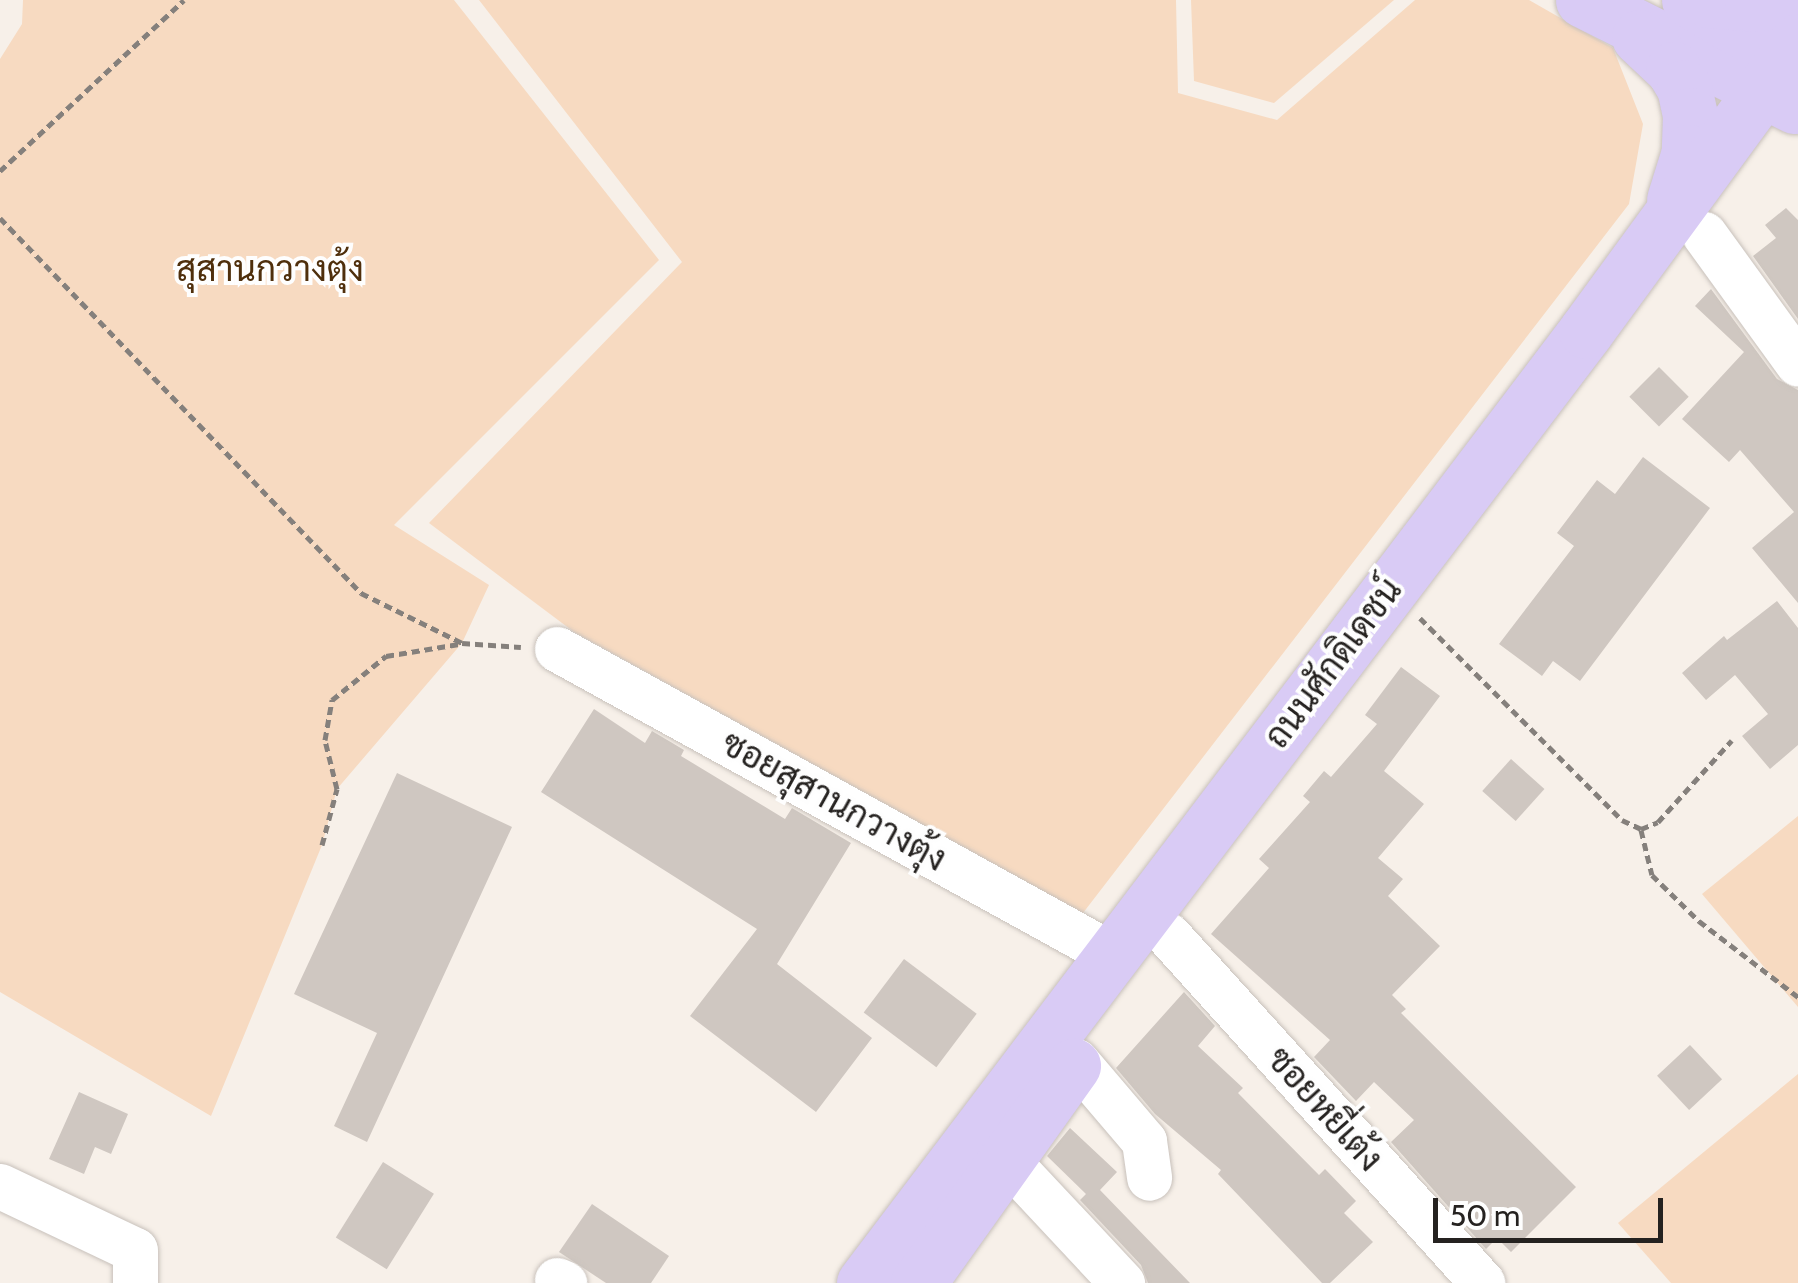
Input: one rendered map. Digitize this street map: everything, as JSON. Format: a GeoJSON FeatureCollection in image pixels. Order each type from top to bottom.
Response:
{"type":"FeatureCollection","features":[{"type":"Feature","properties":{"kind":"main road"},"geometry":{"type":"LineString","coordinates":[[1688,0],[1791,82]]}},
{"type":"Feature","properties":{"kind":"main road"},"geometry":{"type":"LineString","coordinates":[[1708,0],[1752,4],[1785,0]]}},
{"type":"Feature","properties":{"kind":"main road"},"geometry":{"type":"LineString","coordinates":[[1604,12],[1791,82]]}},
{"type":"Feature","properties":{"kind":"main road"},"geometry":{"type":"LineString","coordinates":[[1604,12],[1673,69],[1684,87],[1690,116],[1685,228]]}},
{"type":"Feature","properties":{"kind":"main road","name":"ถนนศักดิเดชน์"},"geometry":{"type":"LineString","coordinates":[[864,1283],[1111,954],[1414,613],[1791,82]]}},
{"type":"Feature","properties":{"kind":"main road","name":"ถนนศักดิเดชน์"},"geometry":{"type":"LineString","coordinates":[[918,1283],[1168,935],[1253,796],[1685,228]]}},
{"type":"Feature","properties":{"kind":"street"},"geometry":{"type":"LineString","coordinates":[[1685,228],[1798,364]]}},
{"type":"Feature","properties":{"kind":"street","name":"ซอยสุสานกวางตุ้ง"},"geometry":{"type":"LineString","coordinates":[[557,649],[1111,954]]}},
{"type":"Feature","properties":{"kind":"street","name":"ซอยหยี่เต้ง"},"geometry":{"type":"LineString","coordinates":[[1168,935],[1482,1283]]}},
{"type":"Feature","properties":{"kind":"street"},"geometry":{"type":"LineString","coordinates":[[1076,1062],[1144,1141],[1149,1178]]}},
{"type":"Feature","properties":{"kind":"street"},"geometry":{"type":"LineString","coordinates":[[1006,1159],[1122,1283]]}},
{"type":"Feature","properties":{"kind":"street"},"geometry":{"type":"LineString","coordinates":[[0,1186],[135,1266]]}},
{"type":"Feature","properties":{"kind":"path"},"geometry":{"type":"LineString","coordinates":[[0,172],[184,0]]}},
{"type":"Feature","properties":{"kind":"path"},"geometry":{"type":"LineString","coordinates":[[0,218],[361,593],[462,643]]}},
{"type":"Feature","properties":{"kind":"path"},"geometry":{"type":"LineString","coordinates":[[1414,613],[1622,820],[1641,830],[1652,875],[1699,922],[1798,996]]}},
{"type":"Feature","properties":{"kind":"path"},"geometry":{"type":"LineString","coordinates":[[322,845],[336,789],[325,740],[332,700],[386,656],[462,643],[557,649]]}},
{"type":"Feature","properties":{"kind":"path"},"geometry":{"type":"LineString","coordinates":[[1641,830],[1658,822],[1732,740]]}},
{"type":"Feature","properties":{"kind":"green space","name":"สุสานกวางตุ้ง"},"geometry":{"type":"Polygon","coordinates":[[[23,0],[454,0],[659,260],[394,525],[489,585],[462,643],[337,789],[322,845],[211,1116],[0,992],[0,59],[22,24],[23,0]]]}},
{"type":"Feature","properties":{"kind":"green space"},"geometry":{"type":"Polygon","coordinates":[[[479,0],[1176,0],[1178,93],[1277,120],[1415,0],[1529,0],[1613,48],[1643,124],[1629,204],[1083,913],[574,632],[429,523],[682,262],[479,0]]]}},
{"type":"Feature","properties":{"kind":"green space"},"geometry":{"type":"Polygon","coordinates":[[[1191,0],[1394,0],[1274,103],[1194,81],[1191,0]]]}},
{"type":"Feature","properties":{"kind":"green space"},"geometry":{"type":"Polygon","coordinates":[[[1798,816],[1798,1007],[1702,894],[1798,816]]]}},
{"type":"Feature","properties":{"kind":"green space"},"geometry":{"type":"Polygon","coordinates":[[[1798,1074],[1798,1283],[1671,1283],[1618,1223],[1798,1074]]]}},
{"type":"Feature","properties":{"kind":"building"},"geometry":{"type":"Polygon","coordinates":[[[1786,208],[1798,220],[1798,319],[1753,256],[1776,238],[1765,225],[1786,208]]]}},
{"type":"Feature","properties":{"kind":"building"},"geometry":{"type":"Polygon","coordinates":[[[1711,289],[1777,379],[1798,390],[1798,603],[1752,548],[1794,512],[1740,450],[1729,462],[1682,419],[1744,352],[1695,306],[1711,289]]]}},
{"type":"Feature","properties":{"kind":"building"},"geometry":{"type":"Polygon","coordinates":[[[1659,367],[1689,397],[1659,426],[1629,397],[1659,367]]]}},
{"type":"Feature","properties":{"kind":"building"},"geometry":{"type":"Polygon","coordinates":[[[1643,457],[1710,508],[1580,681],[1553,661],[1542,676],[1499,644],[1574,546],[1557,533],[1597,480],[1615,494],[1643,457]]]}},
{"type":"Feature","properties":{"kind":"building"},"geometry":{"type":"Polygon","coordinates":[[[1777,601],[1798,628],[1798,745],[1770,769],[1742,736],[1768,714],[1735,675],[1706,700],[1682,673],[1724,636],[1727,640],[1777,601]]]}},
{"type":"Feature","properties":{"kind":"building"},"geometry":{"type":"Polygon","coordinates":[[[1401,667],[1440,696],[1384,771],[1424,804],[1378,858],[1403,879],[1388,896],[1440,946],[1392,995],[1406,1009],[1401,1013],[1576,1187],[1511,1252],[1497,1238],[1486,1249],[1391,1142],[1414,1120],[1374,1082],[1356,1101],[1314,1057],[1330,1040],[1211,934],[1269,868],[1259,859],[1310,802],[1303,796],[1324,771],[1331,777],[1377,724],[1365,715],[1401,667]]]}},
{"type":"Feature","properties":{"kind":"building"},"geometry":{"type":"Polygon","coordinates":[[[594,709],[645,743],[652,731],[684,750],[681,756],[785,819],[792,808],[851,843],[777,964],[872,1038],[816,1112],[690,1016],[757,929],[541,792],[594,709]]]}},
{"type":"Feature","properties":{"kind":"building"},"geometry":{"type":"Polygon","coordinates":[[[1511,759],[1544,789],[1516,821],[1482,791],[1511,759]]]}},
{"type":"Feature","properties":{"kind":"building"},"geometry":{"type":"Polygon","coordinates":[[[397,773],[512,827],[367,1142],[334,1126],[377,1033],[294,994],[397,773]]]}},
{"type":"Feature","properties":{"kind":"building"},"geometry":{"type":"Polygon","coordinates":[[[904,959],[977,1014],[936,1067],[864,1013],[904,959]]]}},
{"type":"Feature","properties":{"kind":"building"},"geometry":{"type":"Polygon","coordinates":[[[1184,992],[1215,1026],[1198,1046],[1243,1088],[1238,1093],[1319,1175],[1325,1169],[1356,1201],[1344,1213],[1373,1242],[1330,1283],[1322,1283],[1218,1174],[1221,1170],[1155,1114],[1116,1068],[1184,992]]]}},
{"type":"Feature","properties":{"kind":"building"},"geometry":{"type":"Polygon","coordinates":[[[1690,1045],[1722,1079],[1689,1110],[1657,1076],[1690,1045]]]}},
{"type":"Feature","properties":{"kind":"building"},"geometry":{"type":"Polygon","coordinates":[[[79,1092],[128,1114],[111,1154],[95,1147],[84,1174],[49,1159],[79,1092]]]}},
{"type":"Feature","properties":{"kind":"building"},"geometry":{"type":"Polygon","coordinates":[[[1070,1128],[1117,1172],[1100,1190],[1190,1283],[1148,1283],[1141,1265],[1080,1200],[1086,1194],[1047,1156],[1070,1128]]]}},
{"type":"Feature","properties":{"kind":"building"},"geometry":{"type":"Polygon","coordinates":[[[383,1162],[434,1194],[387,1269],[336,1237],[383,1162]]]}},
{"type":"Feature","properties":{"kind":"building"},"geometry":{"type":"Polygon","coordinates":[[[592,1204],[669,1256],[651,1283],[606,1283],[559,1252],[592,1204]]]}}]}
